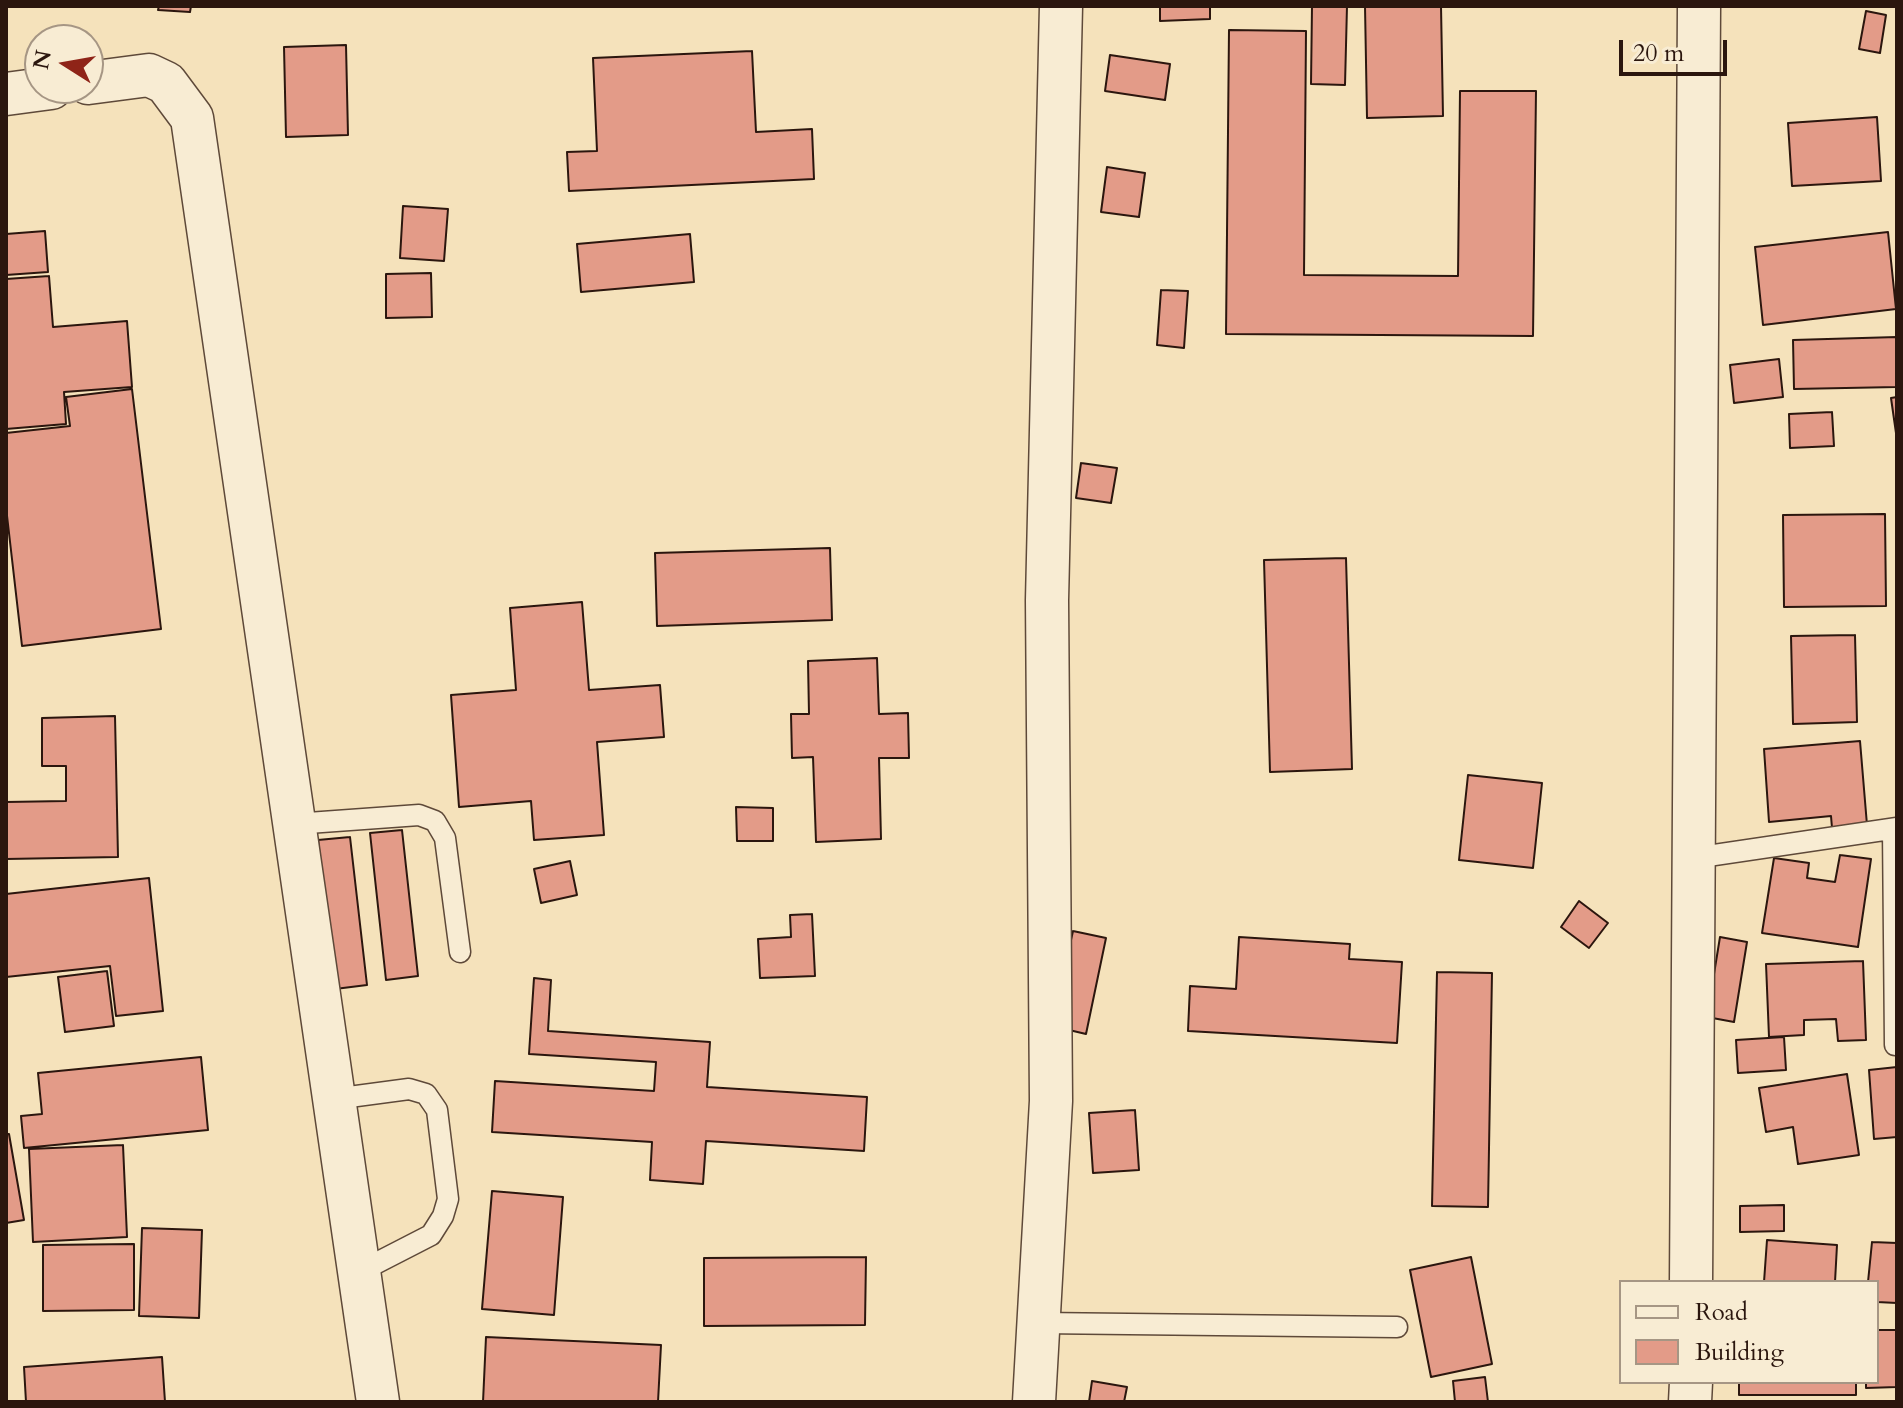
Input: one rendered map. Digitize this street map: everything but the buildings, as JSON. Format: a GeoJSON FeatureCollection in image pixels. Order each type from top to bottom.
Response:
{"type":"FeatureCollection","features":[{"type":"Feature","properties":{"kind":"street"},"geometry":{"type":"LineString","coordinates":[[1034,1402],[1051,1101],[1047,600],[1061,6]]}},
{"type":"Feature","properties":{"kind":"street"},"geometry":{"type":"LineString","coordinates":[[1691,1280],[1699,6]]}},
{"type":"Feature","properties":{"kind":"street"},"geometry":{"type":"LineString","coordinates":[[104,81],[149,75],[166,83],[192,118],[378,1402]]}},
{"type":"Feature","properties":{"kind":"lane"},"geometry":{"type":"LineString","coordinates":[[294,824],[419,815],[435,821],[445,838],[460,952]]}},
{"type":"Feature","properties":{"kind":"lane"},"geometry":{"type":"LineString","coordinates":[[1694,858],[1895,828],[1895,1045]]}},
{"type":"Feature","properties":{"kind":"lane"},"geometry":{"type":"LineString","coordinates":[[334,1099],[409,1089],[426,1094],[437,1110],[448,1199],[443,1216],[431,1235],[359,1272]]}},
{"type":"Feature","properties":{"kind":"lane"},"geometry":{"type":"LineString","coordinates":[[1039,1323],[1397,1327]]}}]}
